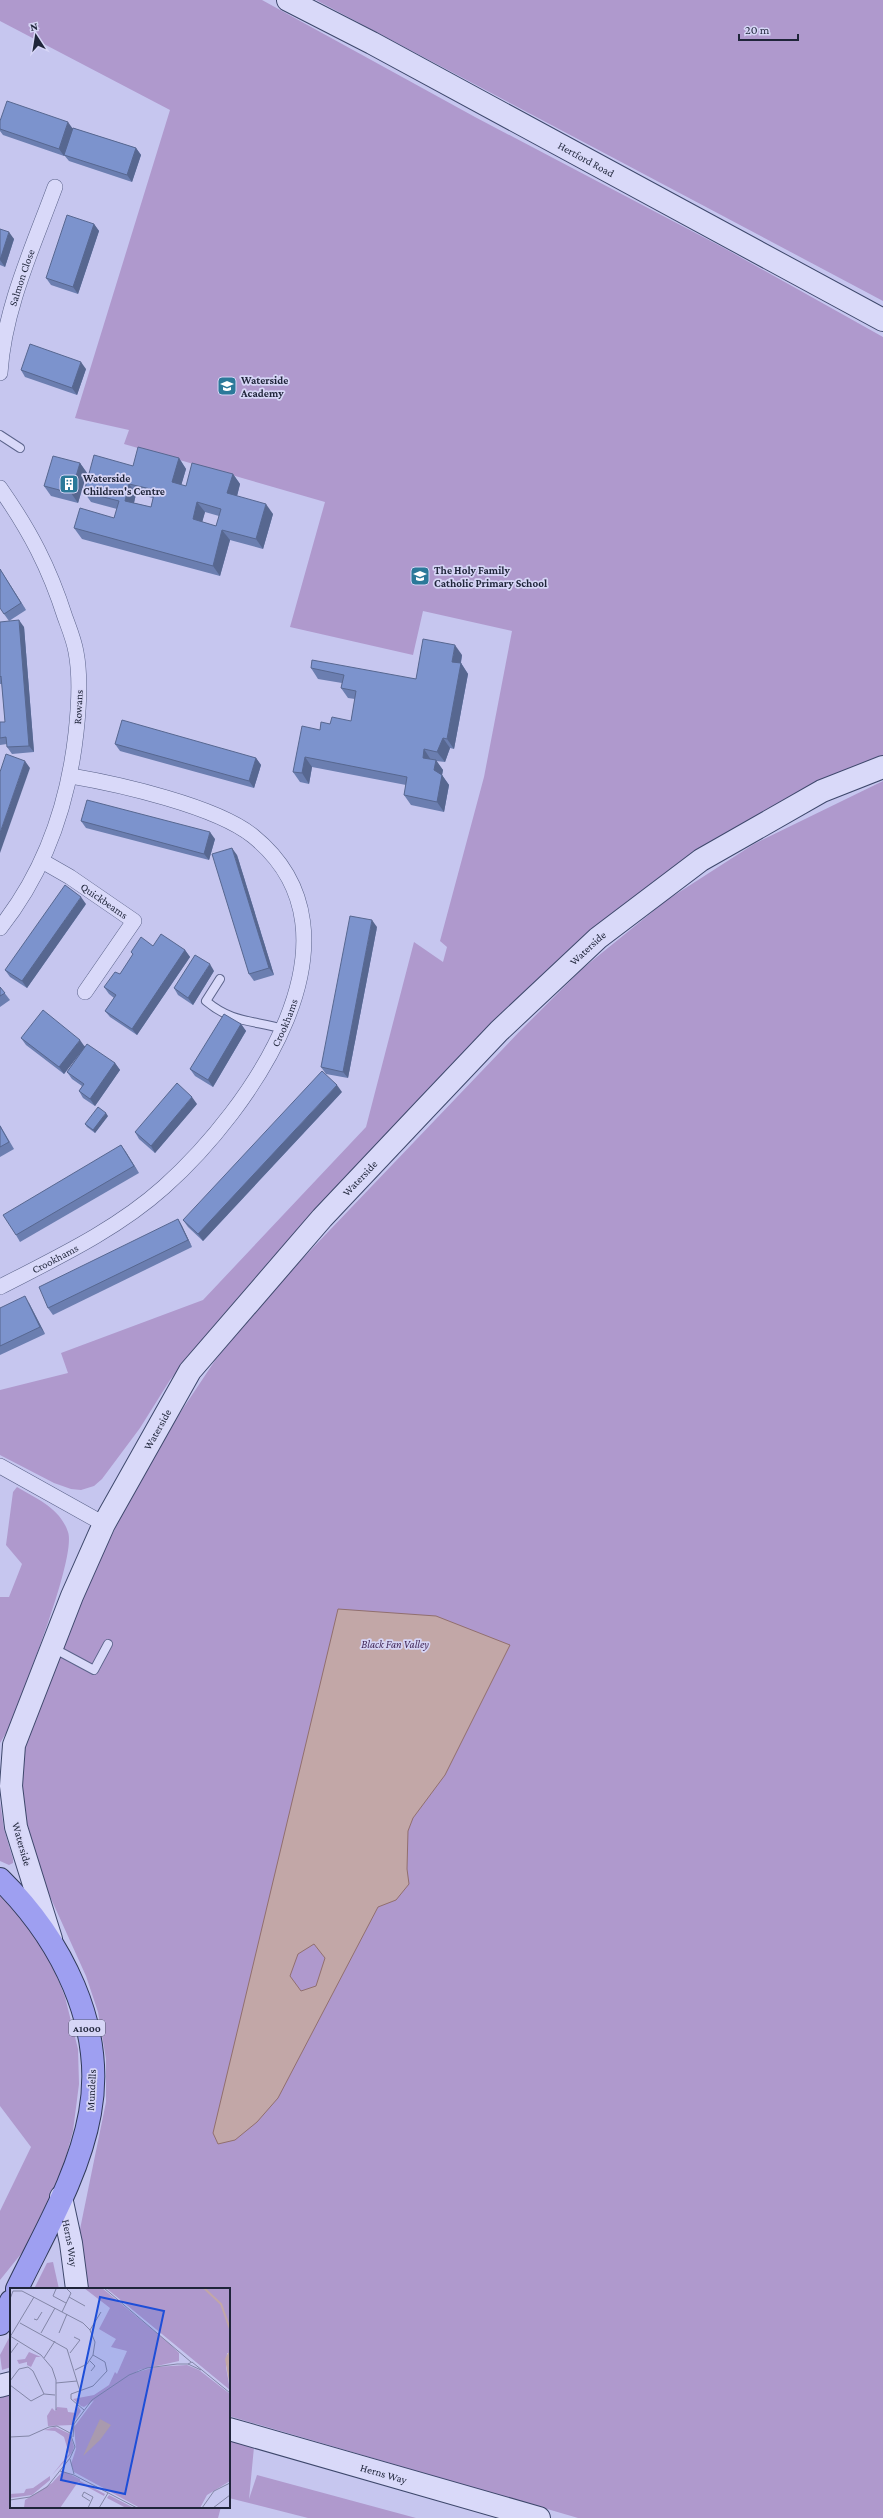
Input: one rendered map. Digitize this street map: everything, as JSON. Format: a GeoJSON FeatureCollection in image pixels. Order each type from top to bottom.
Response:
{"type":"FeatureCollection","features":[{"type":"Feature","properties":{"kind":"main road","name":"Hertford Road"},"geometry":{"type":"LineString","coordinates":[[288,0],[372,42],[883,320]]}},
{"type":"Feature","properties":{"kind":"main road","name":"Waterside"},"geometry":{"type":"LineString","coordinates":[[51,1939],[16,1827],[7,1753],[52,1648],[72,1596],[104,1524],[190,1371],[322,1218],[499,1031],[598,938],[701,860],[822,791],[883,767]]}},
{"type":"Feature","properties":{"kind":"main road","name":"Mundells"},"geometry":{"type":"LineString","coordinates":[[0,1879],[17,1896],[51,1939],[66,1966],[78,1996],[89,2038],[94,2080],[90,2113],[79,2155],[61,2197],[17,2288]]}},
{"type":"Feature","properties":{"kind":"main road","name":"Herns Way"},"geometry":{"type":"LineString","coordinates":[[61,2197],[72,2243],[77,2288]]}},
{"type":"Feature","properties":{"kind":"main road"},"geometry":{"type":"LineString","coordinates":[[0,2324],[10,2303]]}},
{"type":"Feature","properties":{"kind":"main road"},"geometry":{"type":"LineString","coordinates":[[0,2386],[10,2383]]}},
{"type":"Feature","properties":{"kind":"main road","name":"Herns Way"},"geometry":{"type":"LineString","coordinates":[[230,2428],[539,2518]]}},
{"type":"Feature","properties":{"kind":"street","name":"Salmon Close"},"geometry":{"type":"LineString","coordinates":[[0,372],[2,344],[14,303],[55,187]]}},
{"type":"Feature","properties":{"kind":"street","name":"Rowans"},"geometry":{"type":"LineString","coordinates":[[0,488],[24,524],[45,561],[76,651],[79,712],[71,776],[60,815],[42,861],[11,914],[0,928]]}},
{"type":"Feature","properties":{"kind":"street","name":"Crookhams"},"geometry":{"type":"LineString","coordinates":[[0,1287],[82,1244],[131,1214],[164,1187],[229,1116],[284,1029],[298,982],[303,952],[300,907],[294,886],[283,866],[251,834],[217,815],[102,782],[71,776]]}},
{"type":"Feature","properties":{"kind":"street","name":"Quickbeams"},"geometry":{"type":"LineString","coordinates":[[42,861],[70,877],[134,921],[85,992]]}},
{"type":"Feature","properties":{"kind":"street"},"geometry":{"type":"LineString","coordinates":[[0,1466],[104,1524]]}},
{"type":"Feature","properties":{"kind":"lane"},"geometry":{"type":"LineString","coordinates":[[0,435],[20,448]]}},
{"type":"Feature","properties":{"kind":"lane"},"geometry":{"type":"LineString","coordinates":[[220,979],[206,1001],[221,1013],[234,1018],[284,1029]]}},
{"type":"Feature","properties":{"kind":"lane"},"geometry":{"type":"LineString","coordinates":[[52,1648],[94,1670],[108,1644]]}},
{"type":"Feature","properties":{"kind":"green space"},"geometry":{"type":"Polygon","coordinates":[[[0,0],[262,0],[475,117],[724,248],[883,337],[883,758],[717,842],[366,1160],[270,1260],[206,1335],[170,1380],[140,1428],[102,1479],[94,1486],[81,1490],[71,1489],[54,1483],[0,1455],[0,1390],[68,1373],[61,1353],[203,1300],[366,1127],[414,942],[443,962],[447,947],[440,941],[484,777],[512,631],[423,611],[413,655],[290,627],[325,502],[124,444],[129,430],[75,418],[170,110],[0,21],[0,0]]]}},
{"type":"Feature","properties":{"kind":"green space"},"geometry":{"type":"Polygon","coordinates":[[[316,0],[883,0],[883,301],[868,293],[316,0]]]}},
{"type":"Feature","properties":{"kind":"green space","name":"Black Fan Valley"},"geometry":{"type":"Polygon","coordinates":[[[883,781],[883,2518],[578,2518],[230,2416],[230,2288],[84,2288],[78,2239],[106,2102],[106,2059],[98,2012],[86,1976],[29,1850],[18,1778],[25,1748],[96,1567],[126,1507],[168,1431],[216,1359],[285,1277],[519,1032],[582,969],[667,900],[754,844],[883,781]]]}},
{"type":"Feature","properties":{"kind":"green space"},"geometry":{"type":"Polygon","coordinates":[[[17,1487],[54,1510],[68,1532],[68,1547],[64,1569],[46,1629],[8,1730],[0,1743],[0,1597],[9,1597],[22,1564],[6,1545],[13,1492],[17,1487]]]}},
{"type":"Feature","properties":{"kind":"green space"},"geometry":{"type":"Polygon","coordinates":[[[0,1802],[4,1829],[13,1859],[13,1863],[9,1865],[0,1861],[0,1802]]]}},
{"type":"Feature","properties":{"kind":"green space"},"geometry":{"type":"Polygon","coordinates":[[[0,1893],[46,1949],[65,1997],[78,2049],[79,2084],[73,2131],[63,2168],[25,2249],[0,2280],[0,2211],[31,2147],[0,2106],[0,1893]]]}},
{"type":"Feature","properties":{"kind":"green space"},"geometry":{"type":"Polygon","coordinates":[[[53,2262],[59,2288],[34,2288],[47,2263],[53,2262]]]}},
{"type":"Feature","properties":{"kind":"green space"},"geometry":{"type":"Polygon","coordinates":[[[10,2336],[10,2367],[2,2370],[0,2355],[10,2336]]]}},
{"type":"Feature","properties":{"kind":"green space"},"geometry":{"type":"Polygon","coordinates":[[[10,2391],[10,2508],[221,2508],[218,2518],[0,2518],[0,2396],[10,2391]]]}},
{"type":"Feature","properties":{"kind":"green space"},"geometry":{"type":"Polygon","coordinates":[[[230,2440],[254,2447],[249,2499],[257,2475],[416,2518],[308,2518],[230,2498],[230,2440]]]}},
{"type":"Feature","properties":{"kind":"shaded area"},"geometry":{"type":"Polygon","coordinates":[[[338,1609],[436,1616],[510,1645],[445,1775],[413,1818],[408,1831],[407,1869],[409,1884],[396,1900],[378,1907],[278,2098],[257,2122],[235,2140],[218,2144],[213,2133],[338,1609]],[[314,1944],[298,1954],[290,1976],[301,1991],[316,1986],[325,1958],[314,1944]]]}},
{"type":"Feature","properties":{"kind":"building"},"geometry":{"type":"Polygon","coordinates":[[[7,101],[68,122],[59,149],[0,129],[0,121],[7,101]]]}},
{"type":"Feature","properties":{"kind":"building"},"geometry":{"type":"Polygon","coordinates":[[[73,128],[136,148],[127,175],[64,155],[73,128]]]}},
{"type":"Feature","properties":{"kind":"building"},"geometry":{"type":"Polygon","coordinates":[[[67,215],[94,224],[73,287],[46,278],[67,215]]]}},
{"type":"Feature","properties":{"kind":"building"},"geometry":{"type":"Polygon","coordinates":[[[0,229],[9,232],[0,260],[0,229]]]}},
{"type":"Feature","properties":{"kind":"building"},"geometry":{"type":"Polygon","coordinates":[[[30,344],[81,362],[72,388],[21,370],[30,344]]]}},
{"type":"Feature","properties":{"kind":"building"},"geometry":{"type":"Polygon","coordinates":[[[138,447],[179,458],[172,482],[186,486],[192,463],[233,474],[227,493],[266,504],[256,539],[222,530],[213,566],[74,528],[80,508],[114,518],[119,501],[84,492],[94,455],[133,466],[138,447]],[[129,484],[125,501],[151,507],[155,490],[129,484]],[[197,502],[193,519],[216,526],[221,509],[197,502]]]}},
{"type":"Feature","properties":{"kind":"building"},"geometry":{"type":"Polygon","coordinates":[[[53,456],[80,463],[71,493],[44,486],[53,456]]]}},
{"type":"Feature","properties":{"kind":"building"},"geometry":{"type":"Polygon","coordinates":[[[0,569],[21,603],[4,614],[0,608],[0,569]]]}},
{"type":"Feature","properties":{"kind":"building"},"geometry":{"type":"Polygon","coordinates":[[[19,620],[29,746],[7,747],[6,737],[0,738],[0,722],[5,722],[1,676],[0,677],[0,622],[19,620]]]}},
{"type":"Feature","properties":{"kind":"building"},"geometry":{"type":"Polygon","coordinates":[[[423,639],[455,645],[452,662],[461,663],[447,739],[443,738],[437,752],[424,749],[423,758],[436,760],[434,770],[442,775],[437,802],[404,795],[407,777],[305,757],[302,773],[293,772],[302,726],[320,730],[321,722],[330,724],[332,717],[351,721],[356,691],[341,688],[344,675],[311,668],[312,660],[416,679],[423,639]]]}},
{"type":"Feature","properties":{"kind":"building"},"geometry":{"type":"Polygon","coordinates":[[[122,720],[256,758],[249,781],[115,744],[122,720]]]}},
{"type":"Feature","properties":{"kind":"building"},"geometry":{"type":"Polygon","coordinates":[[[6,754],[25,761],[0,833],[0,772],[6,754]]]}},
{"type":"Feature","properties":{"kind":"building"},"geometry":{"type":"Polygon","coordinates":[[[87,800],[210,832],[204,854],[81,821],[87,800]]]}},
{"type":"Feature","properties":{"kind":"building"},"geometry":{"type":"Polygon","coordinates":[[[232,848],[269,968],[249,974],[212,854],[232,848]]]}},
{"type":"Feature","properties":{"kind":"building"},"geometry":{"type":"Polygon","coordinates":[[[65,885],[81,897],[22,981],[5,970],[65,885]]]}},
{"type":"Feature","properties":{"kind":"building"},"geometry":{"type":"Polygon","coordinates":[[[350,916],[372,920],[343,1072],[321,1067],[350,916]]]}},
{"type":"Feature","properties":{"kind":"building"},"geometry":{"type":"Polygon","coordinates":[[[161,934],[185,950],[132,1029],[105,1011],[116,995],[104,987],[115,972],[120,974],[133,954],[131,952],[141,937],[153,946],[161,934]]]}},
{"type":"Feature","properties":{"kind":"building"},"geometry":{"type":"Polygon","coordinates":[[[195,955],[210,964],[188,998],[174,988],[195,955]]]}},
{"type":"Feature","properties":{"kind":"building"},"geometry":{"type":"Polygon","coordinates":[[[0,987],[5,993],[0,996],[0,987]]]}},
{"type":"Feature","properties":{"kind":"building"},"geometry":{"type":"Polygon","coordinates":[[[43,1010],[80,1040],[59,1067],[21,1038],[43,1010]]]}},
{"type":"Feature","properties":{"kind":"building"},"geometry":{"type":"Polygon","coordinates":[[[224,1014],[241,1024],[208,1080],[190,1069],[224,1014]]]}},
{"type":"Feature","properties":{"kind":"building"},"geometry":{"type":"Polygon","coordinates":[[[87,1044],[115,1063],[90,1099],[79,1091],[84,1084],[67,1072],[87,1044]]]}},
{"type":"Feature","properties":{"kind":"building"},"geometry":{"type":"Polygon","coordinates":[[[322,1071],[337,1085],[198,1234],[183,1220],[322,1071]]]}},
{"type":"Feature","properties":{"kind":"building"},"geometry":{"type":"Polygon","coordinates":[[[177,1083],[192,1097],[151,1146],[135,1132],[177,1083]]]}},
{"type":"Feature","properties":{"kind":"building"},"geometry":{"type":"Polygon","coordinates":[[[98,1107],[106,1113],[93,1130],[85,1124],[98,1107]]]}},
{"type":"Feature","properties":{"kind":"building"},"geometry":{"type":"Polygon","coordinates":[[[0,1126],[9,1142],[0,1147],[0,1126]]]}},
{"type":"Feature","properties":{"kind":"building"},"geometry":{"type":"Polygon","coordinates":[[[121,1145],[134,1166],[16,1235],[3,1215],[121,1145]]]}},
{"type":"Feature","properties":{"kind":"building"},"geometry":{"type":"Polygon","coordinates":[[[178,1219],[188,1240],[48,1308],[39,1287],[178,1219]]]}},
{"type":"Feature","properties":{"kind":"building"},"geometry":{"type":"Polygon","coordinates":[[[25,1296],[40,1327],[0,1346],[0,1308],[25,1296]]]}},
{"type":"Feature","properties":{"kind":"place","name":"Waterside Academy"},"geometry":{"type":"Point","coordinates":[227,386]}},
{"type":"Feature","properties":{"kind":"place","name":"Waterside Children's Centre"},"geometry":{"type":"Point","coordinates":[69,484]}},
{"type":"Feature","properties":{"kind":"place","name":"The Holy Family Catholic Primary School"},"geometry":{"type":"Point","coordinates":[420,576]}}]}
